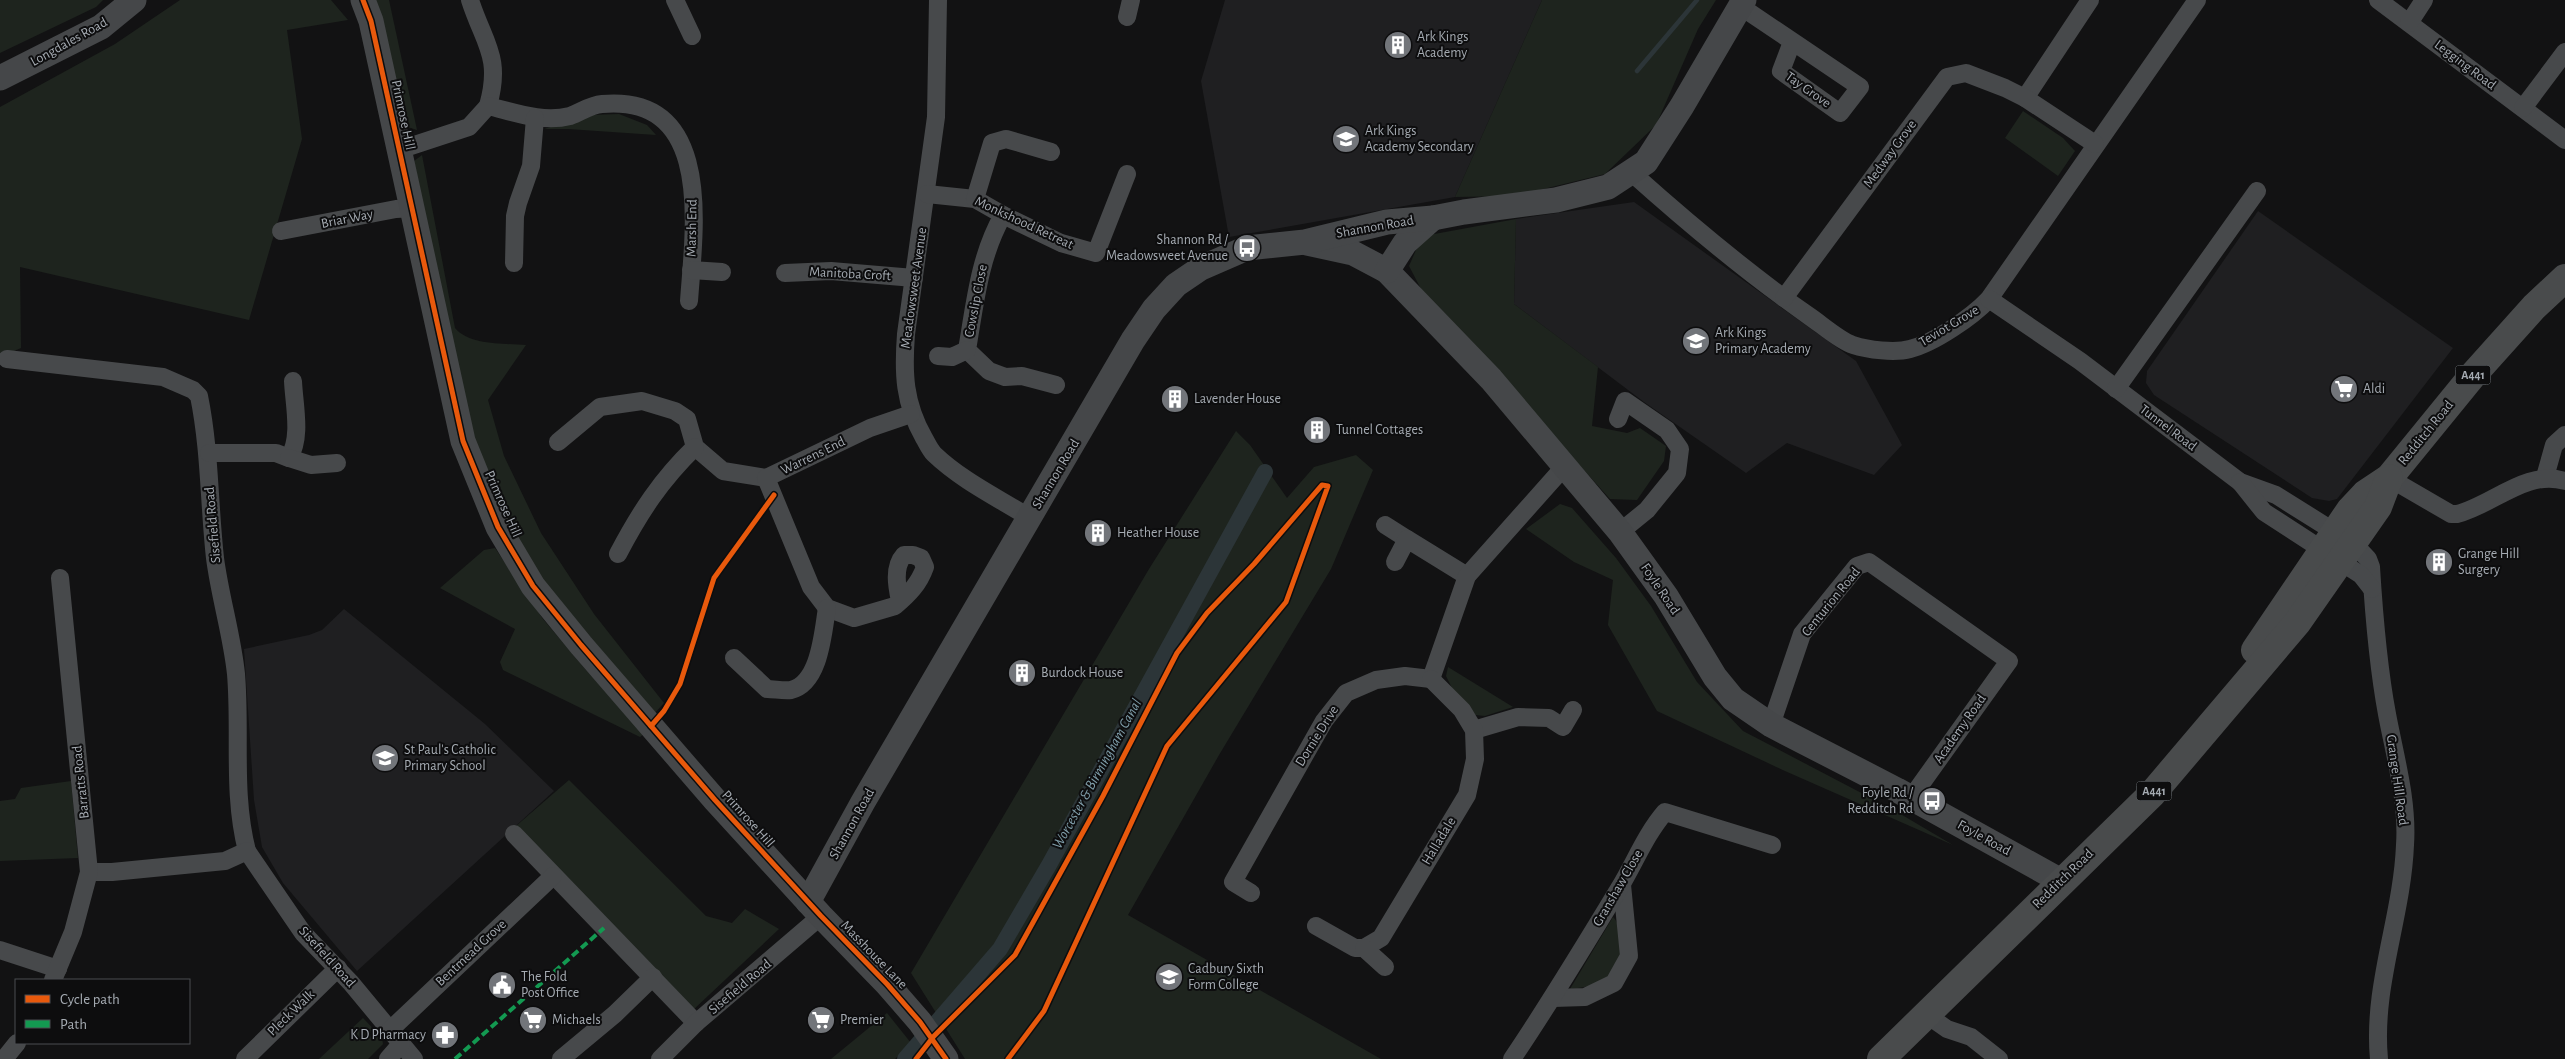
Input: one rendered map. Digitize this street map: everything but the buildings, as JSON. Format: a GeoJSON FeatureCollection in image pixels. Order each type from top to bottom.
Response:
{"type":"FeatureCollection","features":[{"type":"Feature","properties":{"kind":"highway","name":"Redditch Road"},"geometry":{"type":"LineString","coordinates":[[1881,1059],[2152,794],[2239,693],[2256,648],[2337,547],[2365,494],[2389,478],[2473,375],[2534,307],[2565,278]]}},
{"type":"Feature","properties":{"kind":"street","name":"Longdales Road"},"geometry":{"type":"LineString","coordinates":[[0,78],[101,27],[134,0]]}},
{"type":"Feature","properties":{"kind":"street","name":"Primrose Hill"},"geometry":{"type":"LineString","coordinates":[[363,0],[371,21],[463,441],[498,527],[533,586],[715,800],[814,909]]}},
{"type":"Feature","properties":{"kind":"street"},"geometry":{"type":"LineString","coordinates":[[399,150],[469,127],[488,106],[493,87],[493,56],[470,0]]}},
{"type":"Feature","properties":{"kind":"street"},"geometry":{"type":"LineString","coordinates":[[675,0],[692,36]]}},
{"type":"Feature","properties":{"kind":"street","name":"Meadowsweet Avenue"},"geometry":{"type":"LineString","coordinates":[[938,0],[936,117],[904,363],[911,414],[932,452],[956,473],[1030,518]]}},
{"type":"Feature","properties":{"kind":"street"},"geometry":{"type":"LineString","coordinates":[[1127,17],[1131,0]]}},
{"type":"Feature","properties":{"kind":"street"},"geometry":{"type":"LineString","coordinates":[[2025,98],[2090,0]]}},
{"type":"Feature","properties":{"kind":"street","name":"Teviot Grove"},"geometry":{"type":"LineString","coordinates":[[1632,173],[1700,235],[1784,298],[1852,345],[1883,350],[1909,350],[1932,340],[1980,308],[1989,299],[2197,0]]}},
{"type":"Feature","properties":{"kind":"street","name":"Legging Road"},"geometry":{"type":"LineString","coordinates":[[2378,0],[2558,135]]}},
{"type":"Feature","properties":{"kind":"street"},"geometry":{"type":"LineString","coordinates":[[2408,23],[2424,0]]}},
{"type":"Feature","properties":{"kind":"street"},"geometry":{"type":"LineString","coordinates":[[1742,3],[1792,42]]}},
{"type":"Feature","properties":{"kind":"street","name":"Shannon Road"},"geometry":{"type":"LineString","coordinates":[[814,909],[863,802],[1133,340],[1154,310],[1176,285],[1201,268],[1247,248],[1305,242],[1387,222],[1434,218],[1464,212],[1556,200],[1608,187],[1646,162],[1682,106],[1742,3]]}},
{"type":"Feature","properties":{"kind":"street"},"geometry":{"type":"LineString","coordinates":[[2523,108],[2565,52]]}},
{"type":"Feature","properties":{"kind":"street","name":"Medway Grove"},"geometry":{"type":"LineString","coordinates":[[1784,298],[1947,77],[1966,73],[2025,98],[2095,144]]}},
{"type":"Feature","properties":{"kind":"street","name":"Marsh End"},"geometry":{"type":"LineString","coordinates":[[488,106],[535,118],[570,116],[603,104],[632,105],[665,119],[681,143],[690,170],[695,212],[688,301]]}},
{"type":"Feature","properties":{"kind":"street"},"geometry":{"type":"LineString","coordinates":[[514,263],[515,216],[531,166],[535,118]]}},
{"type":"Feature","properties":{"kind":"street"},"geometry":{"type":"LineString","coordinates":[[975,198],[992,143],[1006,140],[1051,152]]}},
{"type":"Feature","properties":{"kind":"street","name":"Monkshood Retreat"},"geometry":{"type":"LineString","coordinates":[[927,194],[975,198],[1003,215],[1061,243],[1096,254],[1127,174]]}},
{"type":"Feature","properties":{"kind":"street"},"geometry":{"type":"LineString","coordinates":[[2116,389],[2257,191]]}},
{"type":"Feature","properties":{"kind":"street","name":"Briar Way"},"geometry":{"type":"LineString","coordinates":[[281,231],[396,209],[413,208]]}},
{"type":"Feature","properties":{"kind":"street","name":"Cowslip Close"},"geometry":{"type":"LineString","coordinates":[[1003,215],[992,234],[978,279],[967,350],[989,371],[1005,377],[1022,376],[1056,385]]}},
{"type":"Feature","properties":{"kind":"street","name":"Shannon Road"},"geometry":{"type":"LineString","coordinates":[[1387,271],[1405,243],[1434,218]]}},
{"type":"Feature","properties":{"kind":"street"},"geometry":{"type":"LineString","coordinates":[[1387,222],[1414,236]]}},
{"type":"Feature","properties":{"kind":"street"},"geometry":{"type":"LineString","coordinates":[[1353,253],[1363,227]]}},
{"type":"Feature","properties":{"kind":"street","name":"Foyle Road"},"geometry":{"type":"LineString","coordinates":[[1305,242],[1353,253],[1387,271],[1491,379],[1620,532],[1666,596],[1715,677],[1733,699],[1771,725],[1911,798],[2061,881]]}},
{"type":"Feature","properties":{"kind":"street","name":"Marsh End"},"geometry":{"type":"LineString","coordinates":[[691,270],[722,272]]}},
{"type":"Feature","properties":{"kind":"street","name":"Manitoba Croft"},"geometry":{"type":"LineString","coordinates":[[785,273],[831,271],[914,278]]}},
{"type":"Feature","properties":{"kind":"street","name":"Tunnel Road"},"geometry":{"type":"LineString","coordinates":[[1989,299],[2080,361],[2240,482],[2276,495],[2312,520],[2337,547]]}},
{"type":"Feature","properties":{"kind":"street"},"geometry":{"type":"LineString","coordinates":[[938,356],[952,357],[967,350]]}},
{"type":"Feature","properties":{"kind":"street","name":"Sisefield Road"},"geometry":{"type":"LineString","coordinates":[[7,359],[163,377],[177,382],[199,396],[209,453],[210,514],[215,561],[236,674],[238,799],[242,832],[247,851],[303,933],[338,968],[414,1059]]}},
{"type":"Feature","properties":{"kind":"street"},"geometry":{"type":"LineString","coordinates":[[289,458],[294,450],[296,439],[293,381]]}},
{"type":"Feature","properties":{"kind":"street"},"geometry":{"type":"LineString","coordinates":[[558,442],[600,407],[642,401],[675,411],[687,419],[695,447],[724,471],[766,478]]}},
{"type":"Feature","properties":{"kind":"street"},"geometry":{"type":"LineString","coordinates":[[1618,420],[1624,401],[1667,430],[1680,449],[1676,473],[1647,510],[1620,532]]}},
{"type":"Feature","properties":{"kind":"street","name":"Warrens End"},"geometry":{"type":"LineString","coordinates":[[827,608],[811,587],[766,478],[870,428],[911,414]]}},
{"type":"Feature","properties":{"kind":"street"},"geometry":{"type":"LineString","coordinates":[[2545,477],[2554,445],[2565,434]]}},
{"type":"Feature","properties":{"kind":"street"},"geometry":{"type":"LineString","coordinates":[[618,554],[642,510],[672,469],[695,447]]}},
{"type":"Feature","properties":{"kind":"street"},"geometry":{"type":"LineString","coordinates":[[209,453],[276,453],[311,464],[337,463]]}},
{"type":"Feature","properties":{"kind":"street"},"geometry":{"type":"LineString","coordinates":[[1431,679],[1467,576],[1564,467]]}},
{"type":"Feature","properties":{"kind":"street"},"geometry":{"type":"LineString","coordinates":[[2389,478],[2451,514],[2457,514],[2533,480],[2545,477],[2565,481]]}},
{"type":"Feature","properties":{"kind":"street"},"geometry":{"type":"LineString","coordinates":[[2240,482],[2264,512],[2337,547],[2372,589]]}},
{"type":"Feature","properties":{"kind":"street"},"geometry":{"type":"LineString","coordinates":[[1385,525],[1467,576]]}},
{"type":"Feature","properties":{"kind":"street"},"geometry":{"type":"LineString","coordinates":[[1394,562],[1407,539]]}},
{"type":"Feature","properties":{"kind":"street","name":"Grange Hill Road"},"geometry":{"type":"LineString","coordinates":[[2337,547],[2368,560],[2379,667],[2403,801],[2406,844],[2401,892],[2380,990],[2380,1059]]}},
{"type":"Feature","properties":{"kind":"street","name":"Centurion Road"},"geometry":{"type":"LineString","coordinates":[[1771,725],[1802,634],[1858,566],[1864,562],[1869,562],[2009,661]]}},
{"type":"Feature","properties":{"kind":"street","name":"Barratts Road"},"geometry":{"type":"LineString","coordinates":[[56,975],[82,904],[89,872],[60,578]]}},
{"type":"Feature","properties":{"kind":"street"},"geometry":{"type":"LineString","coordinates":[[734,658],[767,689],[791,690],[802,684],[810,676],[820,651],[827,608],[854,618],[895,606],[900,602]]}},
{"type":"Feature","properties":{"kind":"street","name":"Academy Road"},"geometry":{"type":"LineString","coordinates":[[1911,798],[2009,661]]}},
{"type":"Feature","properties":{"kind":"street","name":"Dornie Drive"},"geometry":{"type":"LineString","coordinates":[[1252,894],[1233,882],[1324,721],[1346,693],[1376,680],[1405,676],[1431,679]]}},
{"type":"Feature","properties":{"kind":"street","name":"Halladale"},"geometry":{"type":"LineString","coordinates":[[1364,948],[1381,938],[1467,795],[1475,759],[1474,730],[1462,710],[1431,679]]}},
{"type":"Feature","properties":{"kind":"street"},"geometry":{"type":"LineString","coordinates":[[1474,730],[1518,716],[1549,718],[1563,727],[1572,710]]}},
{"type":"Feature","properties":{"kind":"street","name":"Granshaw Close"},"geometry":{"type":"LineString","coordinates":[[1512,1059],[1553,998],[1622,884],[1654,825],[1665,812],[1772,845]]}},
{"type":"Feature","properties":{"kind":"street"},"geometry":{"type":"LineString","coordinates":[[514,834],[696,1023]]}},
{"type":"Feature","properties":{"kind":"street"},"geometry":{"type":"LineString","coordinates":[[89,872],[112,872],[225,861],[247,851]]}},
{"type":"Feature","properties":{"kind":"street","name":"Bentmead Grove"},"geometry":{"type":"LineString","coordinates":[[389,1031],[553,876]]}},
{"type":"Feature","properties":{"kind":"street"},"geometry":{"type":"LineString","coordinates":[[1553,998],[1585,997],[1614,983],[1629,956],[1622,884]]}},
{"type":"Feature","properties":{"kind":"street","name":"Masshouse Lane"},"geometry":{"type":"LineString","coordinates":[[814,909],[887,984],[920,1022],[944,1056]]}},
{"type":"Feature","properties":{"kind":"street","name":"Sisefield Road"},"geometry":{"type":"LineString","coordinates":[[665,1057],[696,1023],[814,909]]}},
{"type":"Feature","properties":{"kind":"street"},"geometry":{"type":"LineString","coordinates":[[1316,926],[1354,948],[1364,948],[1385,966]]}},
{"type":"Feature","properties":{"kind":"street"},"geometry":{"type":"LineString","coordinates":[[0,950],[56,975]]}},
{"type":"Feature","properties":{"kind":"street","name":"Pleck Walk"},"geometry":{"type":"LineString","coordinates":[[245,1059],[338,968]]}},
{"type":"Feature","properties":{"kind":"street"},"geometry":{"type":"LineString","coordinates":[[561,1059],[615,1014],[653,978]]}},
{"type":"Feature","properties":{"kind":"street"},"geometry":{"type":"LineString","coordinates":[[1927,1015],[1948,1029],[1970,1037],[1999,1059]]}},
{"type":"Feature","properties":{"kind":"street"},"geometry":{"type":"LineString","coordinates":[[4,1059],[16,1044]]}},
{"type":"Feature","properties":{"kind":"street"},"geometry":{"type":"LineString","coordinates":[[388,1059],[401,1044]]}},
{"type":"Feature","properties":{"kind":"shaded area"},"geometry":{"type":"Polygon","coordinates":[[[0,0],[103,0],[96,7],[0,53],[0,0]]]}},
{"type":"Feature","properties":{"kind":"shaded area"},"geometry":{"type":"Polygon","coordinates":[[[180,0],[331,0],[348,20],[287,30],[302,139],[249,320],[20,267],[21,348],[0,357],[0,107],[115,44],[180,0]]]}},
{"type":"Feature","properties":{"kind":"shaded area"},"geometry":{"type":"Polygon","coordinates":[[[370,0],[389,0],[417,130],[408,127],[401,119],[370,0]]]}},
{"type":"Feature","properties":{"kind":"shaded area","name":"Ark Kings Academy Secondary"},"geometry":{"type":"Polygon","coordinates":[[[1225,0],[1542,0],[1455,197],[1229,237],[1201,81],[1225,0]]]}},
{"type":"Feature","properties":{"kind":"shaded area"},"geometry":{"type":"Polygon","coordinates":[[[1542,0],[1716,0],[1698,29],[1656,125],[1605,174],[1515,196],[1455,197],[1542,0]]]}},
{"type":"Feature","properties":{"kind":"shaded area"},"geometry":{"type":"Polygon","coordinates":[[[2023,111],[2063,138],[2075,151],[2058,176],[2005,138],[2023,111]]]}},
{"type":"Feature","properties":{"kind":"shaded area"},"geometry":{"type":"Polygon","coordinates":[[[619,114],[647,125],[656,135],[544,129],[590,115],[619,114]]]}},
{"type":"Feature","properties":{"kind":"shaded area"},"geometry":{"type":"Polygon","coordinates":[[[422,155],[455,328],[461,334],[478,341],[526,345],[488,400],[504,456],[541,533],[594,614],[664,703],[653,715],[521,554],[472,433],[414,161],[422,155]]]}},
{"type":"Feature","properties":{"kind":"shaded area","name":"Ark Kings Primary Academy"},"geometry":{"type":"Polygon","coordinates":[[[1634,202],[1856,361],[1902,445],[1874,475],[1787,443],[1746,473],[1644,402],[1514,304],[1516,219],[1634,202]]]}},
{"type":"Feature","properties":{"kind":"shaded area"},"geometry":{"type":"Polygon","coordinates":[[[2258,211],[2453,348],[2337,499],[2329,501],[2312,498],[2154,395],[2146,383],[2147,371],[2258,211]]]}},
{"type":"Feature","properties":{"kind":"shaded area"},"geometry":{"type":"Polygon","coordinates":[[[1516,219],[1514,304],[1598,367],[1592,426],[1627,433],[1640,428],[1666,446],[1664,461],[1637,500],[1610,499],[1421,289],[1409,266],[1416,250],[1429,235],[1516,219]]]}},
{"type":"Feature","properties":{"kind":"shaded area"},"geometry":{"type":"Polygon","coordinates":[[[1236,431],[1250,445],[1287,498],[1314,467],[1356,455],[1373,470],[1331,569],[1219,755],[1128,915],[1381,1059],[965,1059],[911,973],[1149,569],[1236,431]]]}},
{"type":"Feature","properties":{"kind":"shaded area"},"geometry":{"type":"Polygon","coordinates":[[[1560,504],[1572,508],[1616,558],[1651,606],[1697,682],[1743,731],[1892,809],[1953,845],[1785,771],[1657,711],[1608,625],[1613,580],[1574,562],[1526,529],[1560,504]]]}},
{"type":"Feature","properties":{"kind":"shaded area"},"geometry":{"type":"Polygon","coordinates":[[[495,548],[543,619],[586,670],[645,733],[640,737],[503,670],[500,662],[515,629],[440,588],[484,550],[495,548]]]}},
{"type":"Feature","properties":{"kind":"shaded area","name":"St Paul's Catholic Primary School"},"geometry":{"type":"Polygon","coordinates":[[[344,609],[485,724],[554,791],[357,971],[283,883],[262,847],[254,800],[244,649],[309,635],[322,630],[344,609]]]}},
{"type":"Feature","properties":{"kind":"shaded area"},"geometry":{"type":"Polygon","coordinates":[[[1448,667],[1513,707],[1485,716],[1475,715],[1453,690],[1446,676],[1448,667]]]}},
{"type":"Feature","properties":{"kind":"shaded area"},"geometry":{"type":"Polygon","coordinates":[[[569,780],[706,916],[732,923],[745,909],[779,929],[693,1010],[516,826],[569,780]]]}},
{"type":"Feature","properties":{"kind":"shaded area"},"geometry":{"type":"Polygon","coordinates":[[[71,781],[78,858],[0,861],[0,801],[15,799],[21,788],[71,781]]]}},
{"type":"Feature","properties":{"kind":"shaded area"},"geometry":{"type":"Polygon","coordinates":[[[1613,917],[1618,927],[1621,952],[1616,971],[1602,982],[1582,988],[1570,989],[1613,917]]]}},
{"type":"Feature","properties":{"kind":"shaded area"},"geometry":{"type":"Polygon","coordinates":[[[887,1013],[911,1043],[895,1059],[831,1059],[887,1013]]]}},
{"type":"Feature","properties":{"kind":"shaded area"},"geometry":{"type":"Polygon","coordinates":[[[363,1018],[382,1038],[383,1044],[368,1059],[319,1059],[363,1018]]]}},
{"type":"Feature","properties":{"kind":"waterway"},"geometry":{"type":"LineString","coordinates":[[1637,71],[1697,0]]}},
{"type":"Feature","properties":{"kind":"waterway","name":"Worcester & Birmingham Canal"},"geometry":{"type":"LineString","coordinates":[[905,1059],[1000,949],[1049,865],[1265,472]]}},
{"type":"Feature","properties":{"kind":"marked path"},"geometry":{"type":"LineString","coordinates":[[455,1059],[604,928]]}},
{"type":"Feature","properties":{"kind":"cycle path"},"geometry":{"type":"LineString","coordinates":[[363,0],[371,21],[463,441],[498,527],[533,586],[581,645],[715,800],[821,916],[887,984],[920,1022],[946,1059]]}},
{"type":"Feature","properties":{"kind":"cycle path"},"geometry":{"type":"LineString","coordinates":[[916,1059],[934,1036],[1015,955],[1103,796],[1177,653],[1207,613],[1254,564],[1322,485],[1328,486],[1286,602],[1167,746],[1044,1011],[1008,1059]]}},
{"type":"Feature","properties":{"kind":"cycle path"},"geometry":{"type":"LineString","coordinates":[[651,726],[664,711],[680,684],[714,578],[774,495]]}},
{"type":"Feature","properties":{"kind":"place","name":"Ark Kings Academy"},"geometry":{"type":"Point","coordinates":[1398,45]}},
{"type":"Feature","properties":{"kind":"place","name":"Ark Kings Academy Secondary"},"geometry":{"type":"Point","coordinates":[1346,139]}},
{"type":"Feature","properties":{"kind":"place","name":"Shannon Rd / Meadowsweet Avenue"},"geometry":{"type":"Point","coordinates":[1247,248]}},
{"type":"Feature","properties":{"kind":"place","name":"Ark Kings Primary Academy"},"geometry":{"type":"Point","coordinates":[1696,341]}},
{"type":"Feature","properties":{"kind":"place","name":"Aldi"},"geometry":{"type":"Point","coordinates":[2344,389]}},
{"type":"Feature","properties":{"kind":"place","name":"Lavender House"},"geometry":{"type":"Point","coordinates":[1175,399]}},
{"type":"Feature","properties":{"kind":"place","name":"Tunnel Cottages"},"geometry":{"type":"Point","coordinates":[1317,430]}},
{"type":"Feature","properties":{"kind":"place","name":"Heather House"},"geometry":{"type":"Point","coordinates":[1098,533]}},
{"type":"Feature","properties":{"kind":"place","name":"Grange Hill Surgery"},"geometry":{"type":"Point","coordinates":[2439,562]}},
{"type":"Feature","properties":{"kind":"place","name":"Burdock House"},"geometry":{"type":"Point","coordinates":[1022,673]}},
{"type":"Feature","properties":{"kind":"place","name":"St Paul's Catholic Primary School"},"geometry":{"type":"Point","coordinates":[385,758]}},
{"type":"Feature","properties":{"kind":"place","name":"Foyle Rd / Redditch Rd"},"geometry":{"type":"Point","coordinates":[1932,801]}},
{"type":"Feature","properties":{"kind":"place","name":"Cadbury Sixth Form College"},"geometry":{"type":"Point","coordinates":[1169,977]}},
{"type":"Feature","properties":{"kind":"place","name":"The Fold Post Office"},"geometry":{"type":"Point","coordinates":[502,985]}},
{"type":"Feature","properties":{"kind":"place","name":"Michaels"},"geometry":{"type":"Point","coordinates":[533,1020]}},
{"type":"Feature","properties":{"kind":"place","name":"Premier"},"geometry":{"type":"Point","coordinates":[821,1020]}},
{"type":"Feature","properties":{"kind":"place","name":"K D Pharmacy"},"geometry":{"type":"Point","coordinates":[445,1035]}}]}
